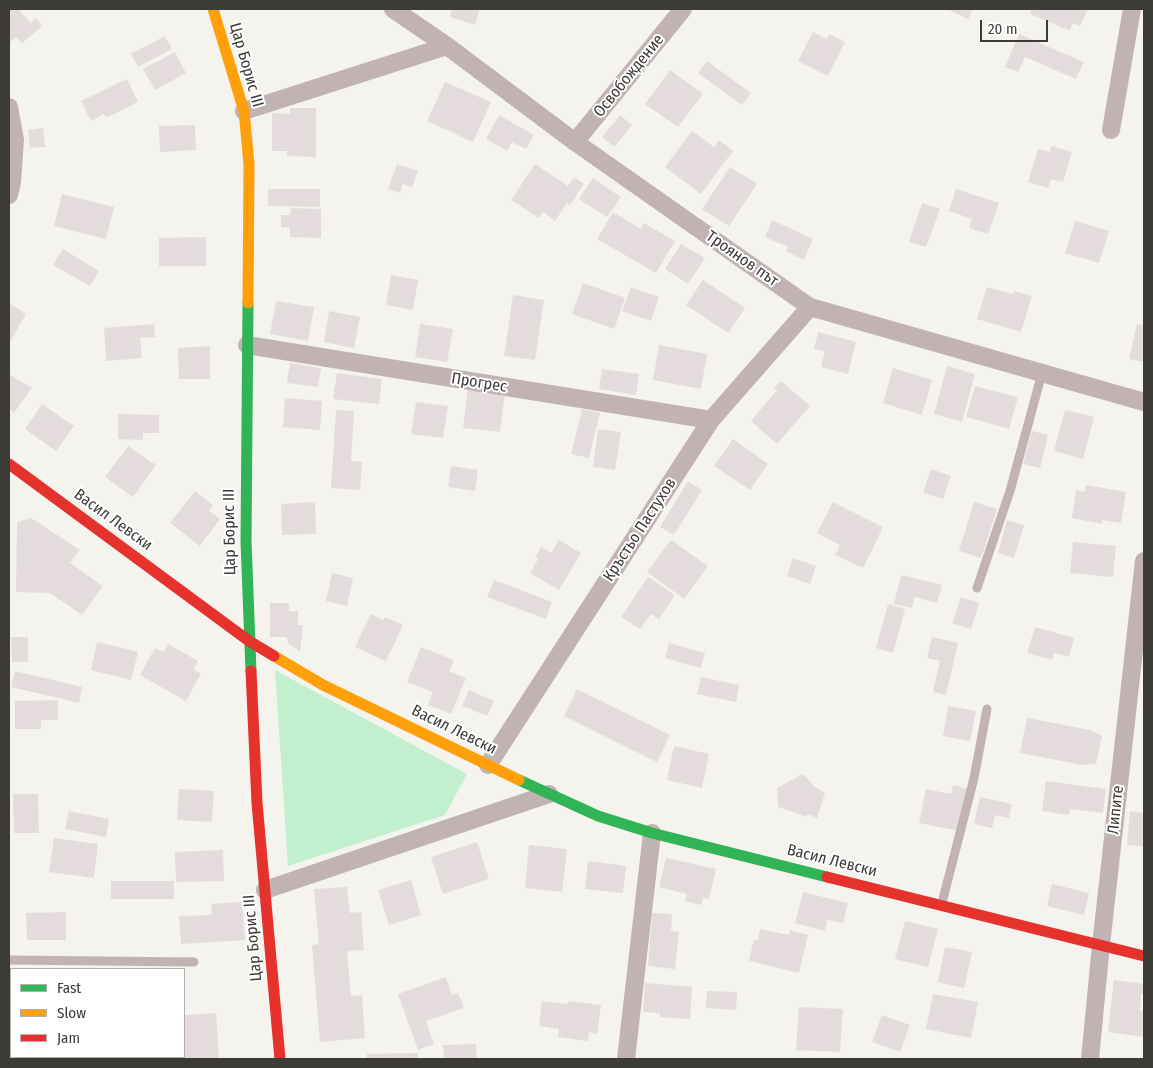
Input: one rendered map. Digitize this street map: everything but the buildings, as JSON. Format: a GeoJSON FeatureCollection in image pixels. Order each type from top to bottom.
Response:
{"type":"FeatureCollection","features":[{"type":"Feature","properties":{"kind":"street","name":"Цар Борис III"},"geometry":{"type":"LineString","coordinates":[[213,9],[244,111],[249,164],[246,541],[249,642],[257,803],[280,1059]]}},
{"type":"Feature","properties":{"kind":"street","name":"Троянов път"},"geometry":{"type":"LineString","coordinates":[[393,9],[447,46],[575,142],[810,307],[1144,402]]}},
{"type":"Feature","properties":{"kind":"street","name":"Освобождение"},"geometry":{"type":"LineString","coordinates":[[575,142],[683,9]]}},
{"type":"Feature","properties":{"kind":"street"},"geometry":{"type":"LineString","coordinates":[[1111,130],[1132,9]]}},
{"type":"Feature","properties":{"kind":"street"},"geometry":{"type":"LineString","coordinates":[[244,111],[447,46]]}},
{"type":"Feature","properties":{"kind":"street"},"geometry":{"type":"LineString","coordinates":[[9,107],[15,140],[12,182],[9,195]]}},
{"type":"Feature","properties":{"kind":"street","name":"Кръстьо Пастухов"},"geometry":{"type":"LineString","coordinates":[[488,765],[711,420],[810,307]]}},
{"type":"Feature","properties":{"kind":"street","name":"Прогрес"},"geometry":{"type":"LineString","coordinates":[[247,345],[711,420]]}},
{"type":"Feature","properties":{"kind":"street","name":"Васил Левски"},"geometry":{"type":"LineString","coordinates":[[9,464],[249,642],[323,684],[488,765],[598,816],[652,833],[1144,956]]}},
{"type":"Feature","properties":{"kind":"street","name":"Липите"},"geometry":{"type":"LineString","coordinates":[[1090,1059],[1144,561]]}},
{"type":"Feature","properties":{"kind":"street"},"geometry":{"type":"LineString","coordinates":[[265,890],[549,794]]}},
{"type":"Feature","properties":{"kind":"street"},"geometry":{"type":"LineString","coordinates":[[626,1059],[652,833]]}},
{"type":"Feature","properties":{"kind":"lane"},"geometry":{"type":"LineString","coordinates":[[977,588],[1010,491],[1042,372]]}},
{"type":"Feature","properties":{"kind":"lane"},"geometry":{"type":"LineString","coordinates":[[942,906],[974,778],[987,709]]}},
{"type":"Feature","properties":{"kind":"lane"},"geometry":{"type":"LineString","coordinates":[[9,960],[194,962]]}},
{"type":"Feature","properties":{"kind":"green space"},"geometry":{"type":"Polygon","coordinates":[[[275,670],[467,774],[445,815],[288,866],[275,670]]]}},
{"type":"Feature","properties":{"kind":"traffic: fast"},"geometry":{"type":"LineString","coordinates":[[248,303],[246,541],[251,671]]}},
{"type":"Feature","properties":{"kind":"traffic: fast"},"geometry":{"type":"LineString","coordinates":[[519,780],[598,816],[652,833],[827,877]]}},
{"type":"Feature","properties":{"kind":"traffic: slow"},"geometry":{"type":"LineString","coordinates":[[213,9],[244,111],[249,164],[248,303]]}},
{"type":"Feature","properties":{"kind":"traffic: slow"},"geometry":{"type":"LineString","coordinates":[[274,656],[323,685],[519,780]]}},
{"type":"Feature","properties":{"kind":"traffic: jam"},"geometry":{"type":"LineString","coordinates":[[9,464],[249,641],[274,656]]}},
{"type":"Feature","properties":{"kind":"traffic: jam"},"geometry":{"type":"LineString","coordinates":[[251,671],[257,803],[280,1059]]}},
{"type":"Feature","properties":{"kind":"traffic: jam"},"geometry":{"type":"LineString","coordinates":[[827,877],[1144,956]]}}]}
